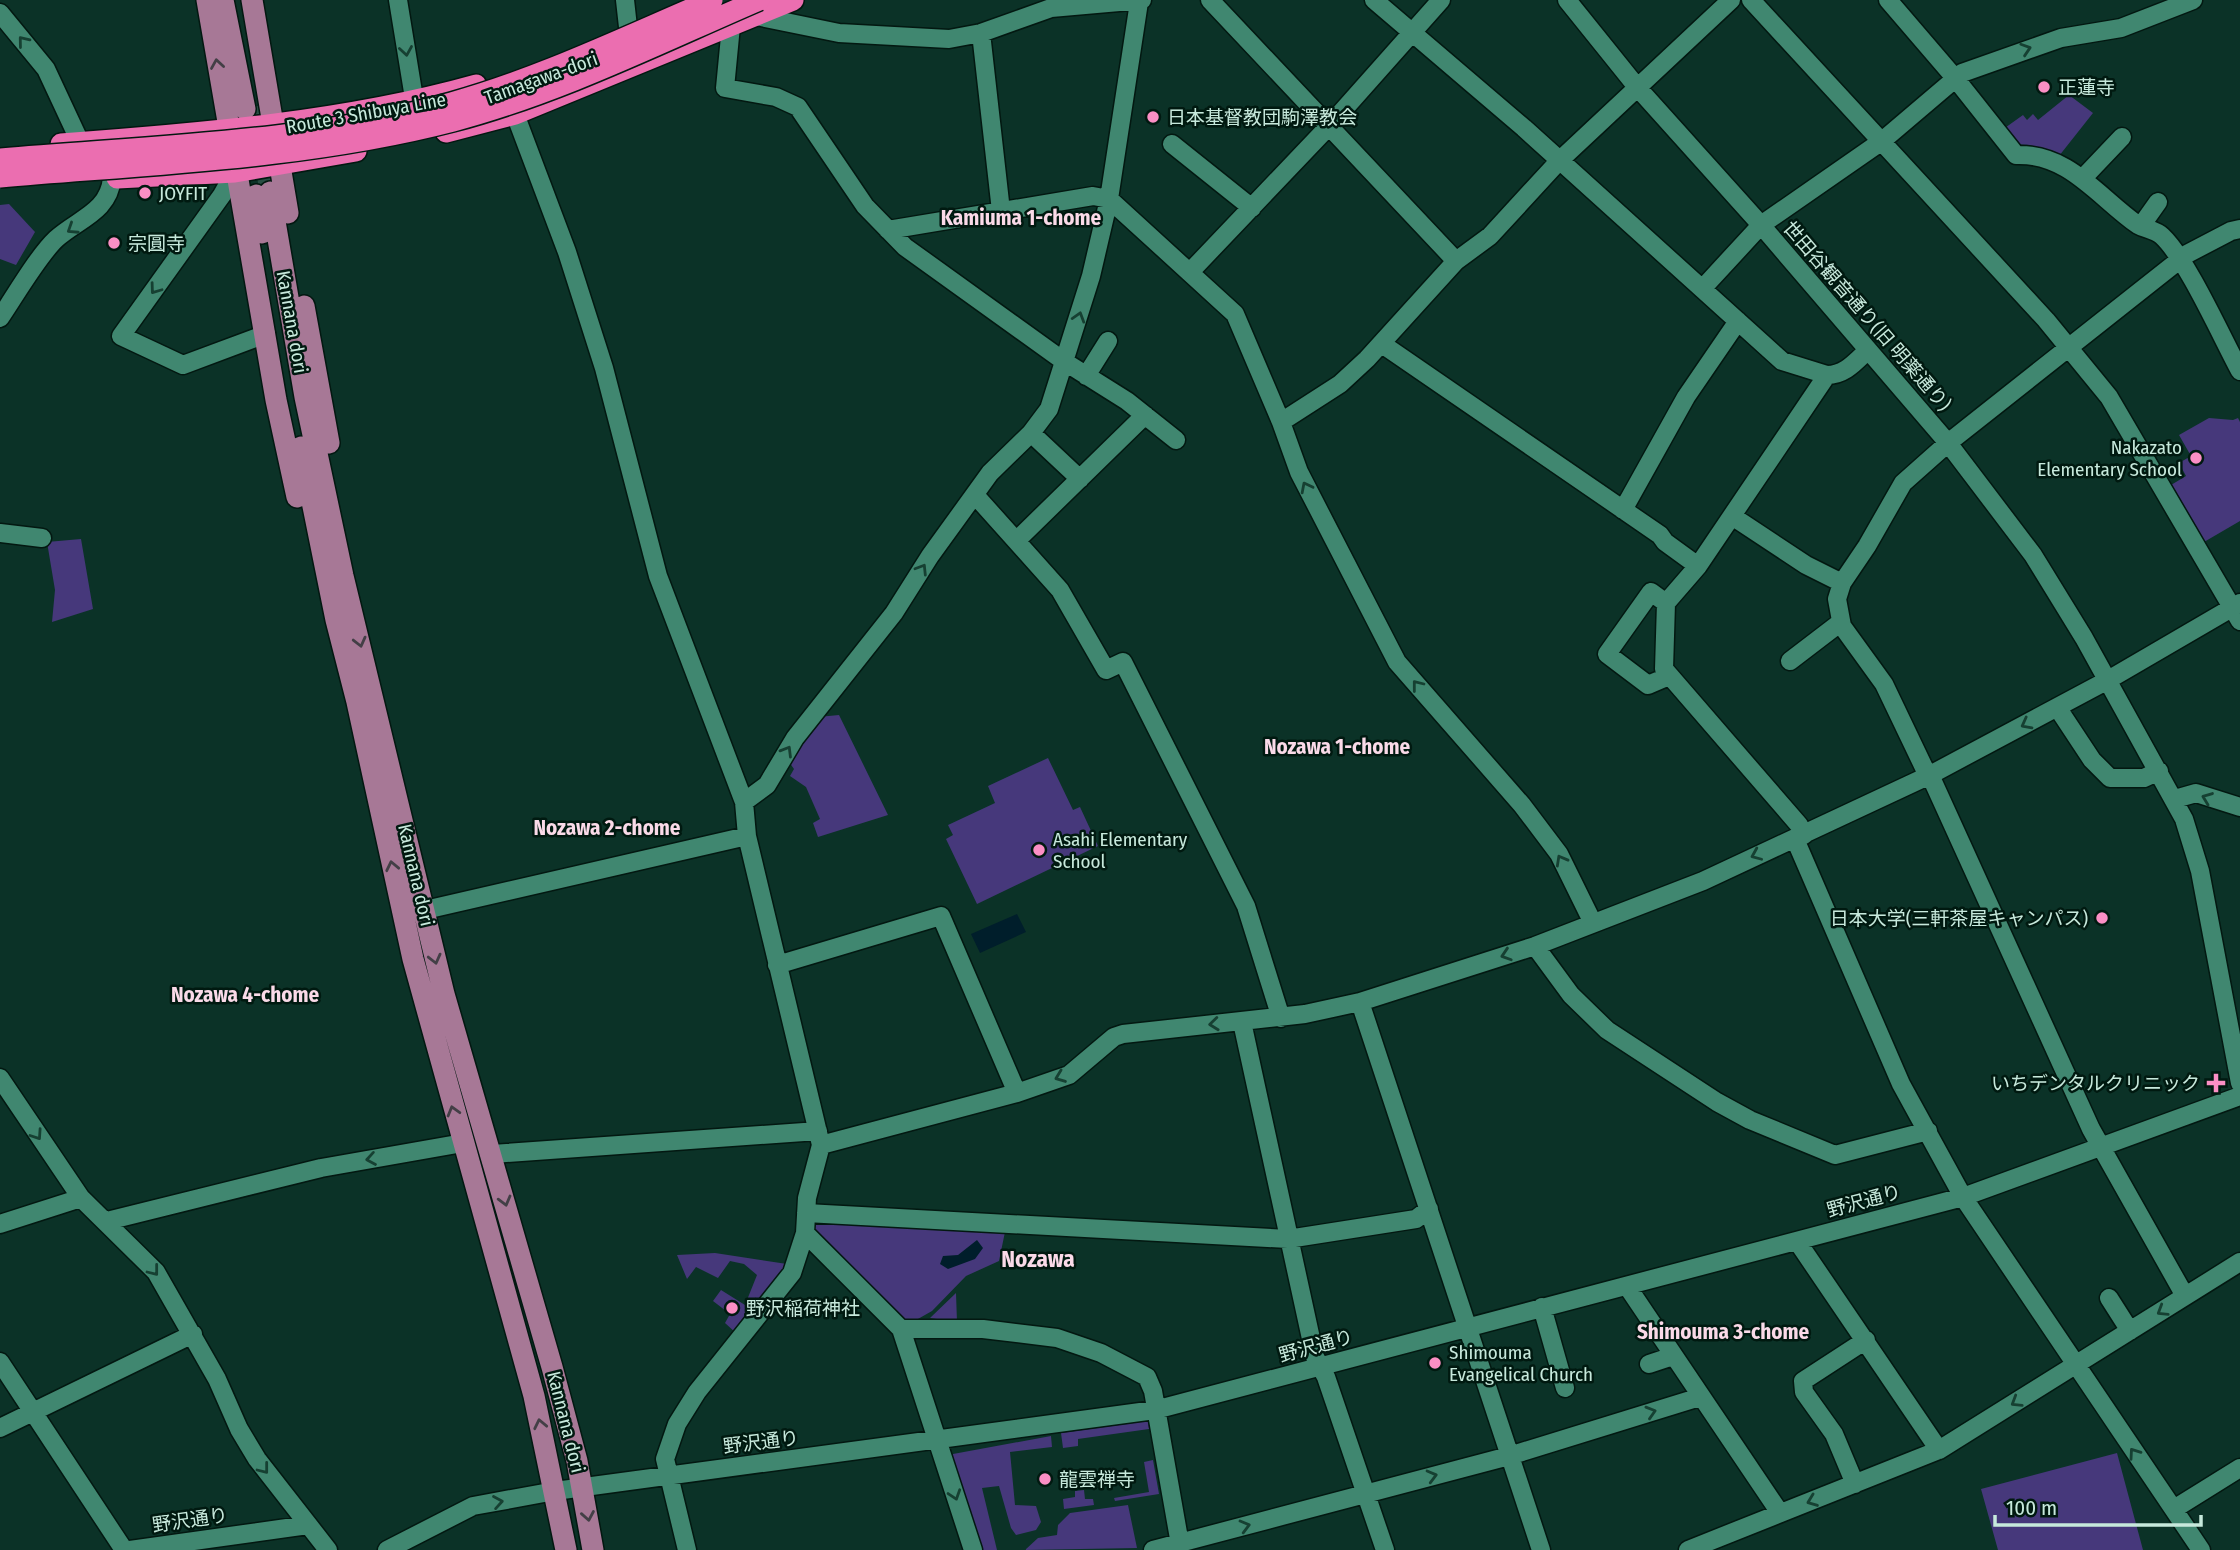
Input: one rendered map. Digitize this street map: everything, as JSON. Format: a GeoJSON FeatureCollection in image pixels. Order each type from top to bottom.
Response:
{"type":"FeatureCollection","features":[{"type":"Feature","properties":{"kind":"highway","name":"Tamagawa-dori"},"geometry":{"type":"LineString","coordinates":[[0,149],[273,123],[421,99],[507,77],[692,0]]}},
{"type":"Feature","properties":{"kind":"highway","name":"Route 3 Shibuya Line"},"geometry":{"type":"LineString","coordinates":[[0,159],[274,135],[401,114],[502,86],[712,0]]}},
{"type":"Feature","properties":{"kind":"highway","name":"Tamagawa-dori"},"geometry":{"type":"LineString","coordinates":[[0,186],[235,172],[280,166],[418,138],[515,114],[731,26],[758,8],[793,0]]}},
{"type":"Feature","properties":{"kind":"highway","name":"Route 3 Shibuya Line"},"geometry":{"type":"LineString","coordinates":[[0,177],[290,150],[417,130],[498,107],[758,8]]}},
{"type":"Feature","properties":{"kind":"main road"},"geometry":{"type":"LineString","coordinates":[[207,0],[235,172],[286,449],[312,559],[335,578],[348,551],[252,0]]}},
{"type":"Feature","properties":{"kind":"main road"},"geometry":{"type":"LineString","coordinates":[[223,0],[251,107],[239,0]]}},
{"type":"Feature","properties":{"kind":"main road","name":"Kannana dori"},"geometry":{"type":"LineString","coordinates":[[263,194],[305,397],[335,578],[402,915],[430,1031],[534,1396],[566,1550]]}},
{"type":"Feature","properties":{"kind":"main road","name":"Kannana dori"},"geometry":{"type":"LineString","coordinates":[[335,578],[444,994],[492,1154],[582,1487],[593,1550]]}},
{"type":"Feature","properties":{"kind":"street"},"geometry":{"type":"LineString","coordinates":[[398,0],[413,92],[421,99]]}},
{"type":"Feature","properties":{"kind":"street"},"geometry":{"type":"LineString","coordinates":[[625,0],[628,27]]}},
{"type":"Feature","properties":{"kind":"street"},"geometry":{"type":"LineString","coordinates":[[1210,0],[1456,261]]}},
{"type":"Feature","properties":{"kind":"street"},"geometry":{"type":"LineString","coordinates":[[1374,0],[1782,361],[1827,375],[1836,375],[1847,370],[1868,350]]}},
{"type":"Feature","properties":{"kind":"street"},"geometry":{"type":"LineString","coordinates":[[1190,272],[1330,125],[1441,0]]}},
{"type":"Feature","properties":{"kind":"street","name":"世田谷観音通り(旧 明薬通り)"},"geometry":{"type":"LineString","coordinates":[[1567,0],[1637,87],[1761,225],[1948,443],[2032,555],[2108,680],[2175,799],[2200,871],[2240,1083]]}},
{"type":"Feature","properties":{"kind":"street"},"geometry":{"type":"LineString","coordinates":[[1281,422],[1340,384],[1382,344],[1456,261],[1490,236],[1559,161],[1731,0]]}},
{"type":"Feature","properties":{"kind":"street"},"geometry":{"type":"LineString","coordinates":[[492,1154],[820,1138],[1017,1093],[1069,1075],[1114,1037],[1138,1031],[1281,1018],[1360,1002],[1535,946],[1592,921],[1703,881],[1929,776],[2238,611],[2109,397],[2070,348],[1751,0]]}},
{"type":"Feature","properties":{"kind":"street"},"geometry":{"type":"LineString","coordinates":[[1888,0],[1959,75],[2016,156],[2033,155],[2061,164],[2083,178],[2141,226],[2161,234],[2180,260],[2240,371]]}},
{"type":"Feature","properties":{"kind":"street"},"geometry":{"type":"LineString","coordinates":[[1702,289],[1761,225],[1882,141],[1959,75],[2061,38],[2121,28],[2193,0]]}},
{"type":"Feature","properties":{"kind":"street"},"geometry":{"type":"LineString","coordinates":[[744,802],[767,785],[795,738],[889,620],[990,473],[1031,433],[1049,409],[1091,276],[1109,199],[1134,1],[1051,8],[981,33],[928,39],[839,33],[758,8]]}},
{"type":"Feature","properties":{"kind":"street"},"geometry":{"type":"LineString","coordinates":[[0,13],[50,64],[80,142]]}},
{"type":"Feature","properties":{"kind":"street"},"geometry":{"type":"LineString","coordinates":[[731,26],[725,88],[776,97],[798,107],[865,206],[924,262],[1145,415],[1176,440]]}},
{"type":"Feature","properties":{"kind":"street"},"geometry":{"type":"LineString","coordinates":[[981,33],[1000,211]]}},
{"type":"Feature","properties":{"kind":"street"},"geometry":{"type":"LineString","coordinates":[[515,114],[567,252],[604,368],[658,576],[744,802],[747,836],[820,1138],[806,1213],[805,1233],[792,1273],[697,1392],[677,1424],[665,1459],[687,1550]]}},
{"type":"Feature","properties":{"kind":"street"},"geometry":{"type":"LineString","coordinates":[[2083,178],[2122,137]]}},
{"type":"Feature","properties":{"kind":"street"},"geometry":{"type":"LineString","coordinates":[[1172,144],[1252,208]]}},
{"type":"Feature","properties":{"kind":"street"},"geometry":{"type":"LineString","coordinates":[[235,172],[222,195],[121,337],[183,365],[266,334]]}},
{"type":"Feature","properties":{"kind":"street"},"geometry":{"type":"LineString","coordinates":[[0,318],[56,239],[88,218],[106,200],[112,178]]}},
{"type":"Feature","properties":{"kind":"street"},"geometry":{"type":"LineString","coordinates":[[888,230],[1093,196],[1109,199],[1236,314],[1281,422],[1298,472],[1397,662],[1559,854],[1592,921]]}},
{"type":"Feature","properties":{"kind":"street"},"geometry":{"type":"LineString","coordinates":[[2141,226],[2158,202]]}},
{"type":"Feature","properties":{"kind":"street"},"geometry":{"type":"LineString","coordinates":[[2185,1296],[2100,1147],[1929,776],[1884,684],[1841,622],[1837,599],[1842,583],[1903,483],[1948,443],[2180,260],[2231,231],[2240,229]]}},
{"type":"Feature","properties":{"kind":"street"},"geometry":{"type":"LineString","coordinates":[[1623,510],[1686,397],[1738,321]]}},
{"type":"Feature","properties":{"kind":"street"},"geometry":{"type":"LineString","coordinates":[[1086,376],[1108,341]]}},
{"type":"Feature","properties":{"kind":"street"},"geometry":{"type":"LineString","coordinates":[[1382,344],[1660,534],[1665,542],[1698,566]]}},
{"type":"Feature","properties":{"kind":"street"},"geometry":{"type":"LineString","coordinates":[[1827,375],[1698,566],[1666,603],[1664,669],[1713,723],[1799,837],[1881,1042],[1963,1197],[2200,1550]]}},
{"type":"Feature","properties":{"kind":"street"},"geometry":{"type":"LineString","coordinates":[[1017,540],[1145,415]]}},
{"type":"Feature","properties":{"kind":"street"},"geometry":{"type":"LineString","coordinates":[[1031,433],[1080,480]]}},
{"type":"Feature","properties":{"kind":"street"},"geometry":{"type":"LineString","coordinates":[[975,495],[1060,590],[1106,670],[1123,662],[1246,906],[1281,1018]]}},
{"type":"Feature","properties":{"kind":"street"},"geometry":{"type":"LineString","coordinates":[[1738,520],[1806,565],[1842,583]]}},
{"type":"Feature","properties":{"kind":"street"},"geometry":{"type":"LineString","coordinates":[[0,533],[42,538]]}},
{"type":"Feature","properties":{"kind":"street"},"geometry":{"type":"LineString","coordinates":[[1666,603],[1651,592],[1607,654],[1648,685],[1669,676]]}},
{"type":"Feature","properties":{"kind":"street"},"geometry":{"type":"LineString","coordinates":[[1790,661],[1841,622]]}},
{"type":"Feature","properties":{"kind":"street"},"geometry":{"type":"LineString","coordinates":[[2057,707],[2092,760],[2110,778],[2144,778],[2159,771]]}},
{"type":"Feature","properties":{"kind":"street"},"geometry":{"type":"LineString","coordinates":[[2175,799],[2196,793],[2240,807]]}},
{"type":"Feature","properties":{"kind":"street"},"geometry":{"type":"LineString","coordinates":[[402,915],[747,836]]}},
{"type":"Feature","properties":{"kind":"street"},"geometry":{"type":"LineString","coordinates":[[777,965],[941,916],[1017,1093]]}},
{"type":"Feature","properties":{"kind":"street"},"geometry":{"type":"LineString","coordinates":[[1535,946],[1571,995],[1607,1030],[1717,1102],[1750,1120],[1835,1154],[1928,1130]]}},
{"type":"Feature","properties":{"kind":"street"},"geometry":{"type":"LineString","coordinates":[[1360,1002],[1541,1550]]}},
{"type":"Feature","properties":{"kind":"street"},"geometry":{"type":"LineString","coordinates":[[1241,1022],[1288,1239],[1319,1366],[1326,1377],[1385,1550]]}},
{"type":"Feature","properties":{"kind":"street"},"geometry":{"type":"LineString","coordinates":[[0,1078],[81,1198],[156,1272],[193,1334],[251,1449],[328,1550]]}},
{"type":"Feature","properties":{"kind":"street","name":"野沢通り"},"geometry":{"type":"LineString","coordinates":[[387,1550],[473,1506],[555,1491],[1155,1410],[1963,1197],[2240,1096]]}},
{"type":"Feature","properties":{"kind":"street"},"geometry":{"type":"LineString","coordinates":[[107,1222],[321,1168],[463,1143]]}},
{"type":"Feature","properties":{"kind":"street"},"geometry":{"type":"LineString","coordinates":[[0,1224],[81,1198]]}},
{"type":"Feature","properties":{"kind":"street"},"geometry":{"type":"LineString","coordinates":[[806,1213],[1288,1239],[1416,1219],[1429,1209]]}},
{"type":"Feature","properties":{"kind":"street"},"geometry":{"type":"LineString","coordinates":[[805,1233],[901,1329],[973,1550]]}},
{"type":"Feature","properties":{"kind":"street"},"geometry":{"type":"LineString","coordinates":[[1797,1241],[1939,1450]]}},
{"type":"Feature","properties":{"kind":"street"},"geometry":{"type":"LineString","coordinates":[[1688,1550],[1939,1450],[2240,1262]]}},
{"type":"Feature","properties":{"kind":"street"},"geometry":{"type":"LineString","coordinates":[[1627,1286],[1780,1513]]}},
{"type":"Feature","properties":{"kind":"street"},"geometry":{"type":"LineString","coordinates":[[2109,1298],[2130,1331]]}},
{"type":"Feature","properties":{"kind":"street"},"geometry":{"type":"LineString","coordinates":[[1542,1307],[1565,1388]]}},
{"type":"Feature","properties":{"kind":"street"},"geometry":{"type":"LineString","coordinates":[[901,1329],[995,1331],[1056,1338],[1101,1353],[1147,1377],[1153,1391],[1180,1547]]}},
{"type":"Feature","properties":{"kind":"street"},"geometry":{"type":"LineString","coordinates":[[0,1428],[193,1334]]}},
{"type":"Feature","properties":{"kind":"street"},"geometry":{"type":"LineString","coordinates":[[1855,1484],[1834,1434],[1804,1392],[1803,1381],[1866,1340]]}},
{"type":"Feature","properties":{"kind":"street"},"geometry":{"type":"LineString","coordinates":[[1649,1364],[1673,1356]]}},
{"type":"Feature","properties":{"kind":"street"},"geometry":{"type":"LineString","coordinates":[[0,1362],[124,1550]]}},
{"type":"Feature","properties":{"kind":"street"},"geometry":{"type":"LineString","coordinates":[[1153,1550],[1180,1547],[1366,1493],[1509,1456],[1700,1397]]}},
{"type":"Feature","properties":{"kind":"street"},"geometry":{"type":"LineString","coordinates":[[2174,1509],[2240,1468]]}},
{"type":"Feature","properties":{"kind":"street","name":"野沢通り"},"geometry":{"type":"LineString","coordinates":[[133,1550],[308,1525]]}},
{"type":"Feature","properties":{"kind":"shaded area"},"geometry":{"type":"Polygon","coordinates":[[[2069,95],[2093,113],[2059,156],[2030,145],[2015,144],[2002,130],[2023,115],[2027,120],[2033,114],[2038,120],[2069,95]]]}},
{"type":"Feature","properties":{"kind":"shaded area"},"geometry":{"type":"Polygon","coordinates":[[[9,204],[35,232],[16,265],[0,259],[0,205],[9,204]]]}},
{"type":"Feature","properties":{"kind":"shaded area"},"geometry":{"type":"Polygon","coordinates":[[[2209,418],[2238,418],[2240,422],[2240,521],[2204,542],[2171,485],[2186,476],[2179,463],[2191,456],[2179,435],[2209,418]]]}},
{"type":"Feature","properties":{"kind":"shaded area"},"geometry":{"type":"Polygon","coordinates":[[[81,539],[93,609],[52,622],[55,590],[47,542],[81,539]]]}},
{"type":"Feature","properties":{"kind":"shaded area"},"geometry":{"type":"Polygon","coordinates":[[[839,715],[888,815],[818,837],[813,823],[820,819],[806,787],[790,776],[794,769],[787,759],[818,717],[839,715]]]}},
{"type":"Feature","properties":{"kind":"shaded area"},"geometry":{"type":"Polygon","coordinates":[[[1048,758],[1073,810],[1080,807],[1098,846],[977,904],[946,839],[953,835],[948,825],[995,803],[988,786],[1048,758]]]}},
{"type":"Feature","properties":{"kind":"shaded area"},"geometry":{"type":"Polygon","coordinates":[[[810,1216],[1006,1227],[999,1261],[966,1276],[932,1311],[902,1328],[810,1233],[810,1216]]]}},
{"type":"Feature","properties":{"kind":"shaded area"},"geometry":{"type":"Polygon","coordinates":[[[715,1253],[787,1264],[788,1267],[736,1333],[725,1323],[730,1314],[713,1301],[721,1290],[745,1305],[757,1275],[744,1264],[730,1261],[718,1278],[696,1267],[687,1279],[677,1255],[715,1253]]]}},
{"type":"Feature","properties":{"kind":"shaded area"},"geometry":{"type":"Polygon","coordinates":[[[956,1293],[957,1322],[930,1318],[956,1293]]]}},
{"type":"Feature","properties":{"kind":"shaded area"},"geometry":{"type":"Polygon","coordinates":[[[1148,1421],[1149,1429],[1078,1439],[1078,1446],[1063,1448],[1061,1433],[1148,1421]]]}},
{"type":"Feature","properties":{"kind":"shaded area"},"geometry":{"type":"Polygon","coordinates":[[[1051,1436],[1052,1447],[1010,1452],[1015,1505],[1036,1506],[1041,1522],[1036,1530],[1016,1535],[1011,1528],[999,1486],[982,1488],[997,1550],[983,1550],[952,1463],[953,1454],[1051,1436]]]}},
{"type":"Feature","properties":{"kind":"shaded area"},"geometry":{"type":"Polygon","coordinates":[[[2117,1453],[2143,1550],[1998,1550],[1981,1489],[2117,1453]]]}},
{"type":"Feature","properties":{"kind":"shaded area"},"geometry":{"type":"Polygon","coordinates":[[[1153,1460],[1159,1494],[1115,1501],[1114,1498],[1149,1492],[1144,1462],[1153,1460]]]}},
{"type":"Feature","properties":{"kind":"shaded area"},"geometry":{"type":"Polygon","coordinates":[[[1084,1490],[1085,1499],[1093,1499],[1094,1505],[1064,1509],[1063,1499],[1075,1497],[1075,1491],[1084,1490]]]}},
{"type":"Feature","properties":{"kind":"shaded area"},"geometry":{"type":"Polygon","coordinates":[[[1128,1505],[1137,1548],[1025,1550],[1038,1538],[1057,1535],[1058,1525],[1070,1513],[1128,1505]]]}},
{"type":"Feature","properties":{"kind":"water"},"geometry":{"type":"Polygon","coordinates":[[[1017,914],[1026,932],[980,953],[971,934],[1017,914]]]}},
{"type":"Feature","properties":{"kind":"water"},"geometry":{"type":"Polygon","coordinates":[[[977,1240],[983,1248],[975,1259],[948,1269],[940,1264],[943,1256],[958,1255],[977,1240]]]}},
{"type":"Feature","properties":{"kind":"tunnel"},"geometry":{"type":"LineString","coordinates":[[257,106],[270,192]]}},
{"type":"Feature","properties":{"kind":"place","name":"正蓮寺"},"geometry":{"type":"Point","coordinates":[2044,87]}},
{"type":"Feature","properties":{"kind":"place","name":"日本基督教団駒澤教会"},"geometry":{"type":"Point","coordinates":[1153,117]}},
{"type":"Feature","properties":{"kind":"place","name":"JOYFIT"},"geometry":{"type":"Point","coordinates":[145,193]}},
{"type":"Feature","properties":{"kind":"place","name":"宗圓寺"},"geometry":{"type":"Point","coordinates":[114,243]}},
{"type":"Feature","properties":{"kind":"place","name":"Nakazato Elementary School"},"geometry":{"type":"Point","coordinates":[2196,458]}},
{"type":"Feature","properties":{"kind":"place","name":"Asahi Elementary School"},"geometry":{"type":"Point","coordinates":[1039,850]}},
{"type":"Feature","properties":{"kind":"place","name":"日本大学(三軒茶屋キャンパス)"},"geometry":{"type":"Point","coordinates":[2102,918]}},
{"type":"Feature","properties":{"kind":"place","name":"いちデンタルクリニック"},"geometry":{"type":"Point","coordinates":[2216,1083]}},
{"type":"Feature","properties":{"kind":"place","name":"野沢稲荷神社"},"geometry":{"type":"Point","coordinates":[732,1308]}},
{"type":"Feature","properties":{"kind":"place","name":"Shimouma Evangelical Church"},"geometry":{"type":"Point","coordinates":[1435,1363]}},
{"type":"Feature","properties":{"kind":"place","name":"龍雲禅寺"},"geometry":{"type":"Point","coordinates":[1045,1479]}},
{"type":"Feature","properties":{"kind":"district","name":"Kamiuma 1-chome"},"geometry":{"type":"Point","coordinates":[1021,218]}},
{"type":"Feature","properties":{"kind":"district","name":"Nozawa 1-chome"},"geometry":{"type":"Point","coordinates":[1337,747]}},
{"type":"Feature","properties":{"kind":"district","name":"Nozawa 2-chome"},"geometry":{"type":"Point","coordinates":[607,828]}},
{"type":"Feature","properties":{"kind":"district","name":"Nozawa 4-chome"},"geometry":{"type":"Point","coordinates":[245,995]}},
{"type":"Feature","properties":{"kind":"district","name":"Nozawa"},"geometry":{"type":"Point","coordinates":[1038,1259]}},
{"type":"Feature","properties":{"kind":"district","name":"Shimouma 3-chome"},"geometry":{"type":"Point","coordinates":[1723,1332]}}]}
